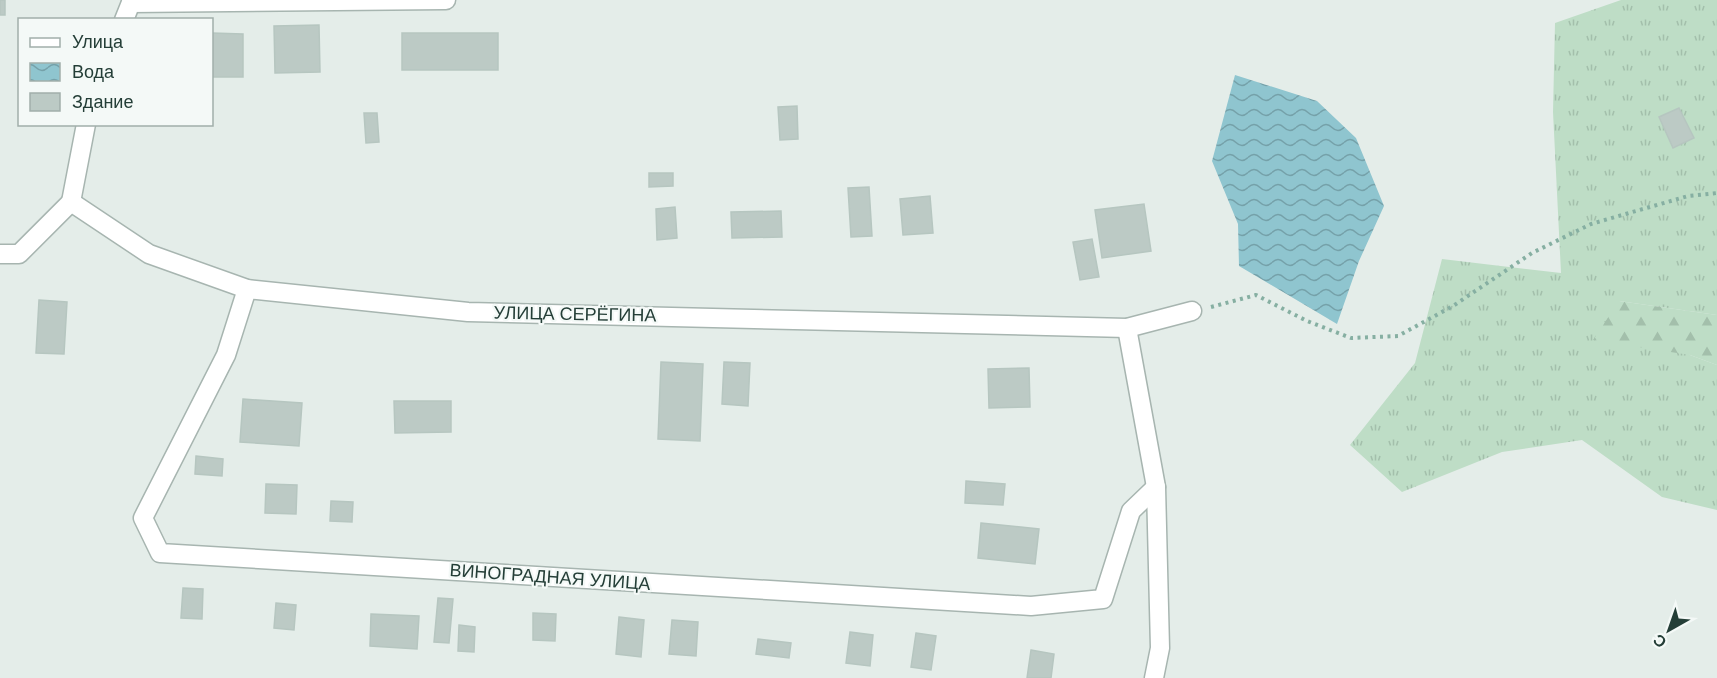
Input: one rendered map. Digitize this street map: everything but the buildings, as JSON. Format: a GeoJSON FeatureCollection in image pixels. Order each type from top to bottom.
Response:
{"type":"FeatureCollection","features":[{"type":"Feature","properties":{"kind":"street"},"geometry":{"type":"LineString","coordinates":[[129,7],[446,0]]}},
{"type":"Feature","properties":{"kind":"street"},"geometry":{"type":"LineString","coordinates":[[0,255],[19,254],[71,202],[86,126]]}},
{"type":"Feature","properties":{"kind":"street","name":"УЛИЦА СЕРЁГИНА"},"geometry":{"type":"LineString","coordinates":[[71,202],[149,254],[247,289],[468,312],[1127,328],[1192,311]]}},
{"type":"Feature","properties":{"kind":"street","name":"ВИНОГРАДНАЯ УЛИЦА"},"geometry":{"type":"LineString","coordinates":[[247,289],[226,355],[143,518],[160,553],[1031,606],[1103,598],[1131,511],[1156,487]]}},
{"type":"Feature","properties":{"kind":"street"},"geometry":{"type":"LineString","coordinates":[[1127,328],[1156,487],[1160,648],[1154,678]]}},
{"type":"Feature","properties":{"kind":"path"},"geometry":{"type":"LineString","coordinates":[[1192,311],[1256,295],[1307,321],[1351,338],[1398,336],[1453,306],[1532,253],[1591,224],[1688,196],[1717,193]]}},
{"type":"Feature","properties":{"kind":"green space"},"geometry":{"type":"Polygon","coordinates":[[[1621,0],[1717,0],[1717,315],[1619,301],[1690,355],[1717,365],[1717,510],[1662,497],[1582,440],[1502,452],[1402,492],[1350,445],[1415,363],[1442,259],[1561,273],[1553,112],[1555,23],[1621,0]]]}},
{"type":"Feature","properties":{"kind":"green space"},"geometry":{"type":"Polygon","coordinates":[[[1619,301],[1717,315],[1717,365],[1690,355],[1593,340],[1619,301]]]}},
{"type":"Feature","properties":{"kind":"water"},"geometry":{"type":"Polygon","coordinates":[[[1235,75],[1317,101],[1356,138],[1384,206],[1359,261],[1337,324],[1239,266],[1238,224],[1212,161],[1235,75]]]}}]}
